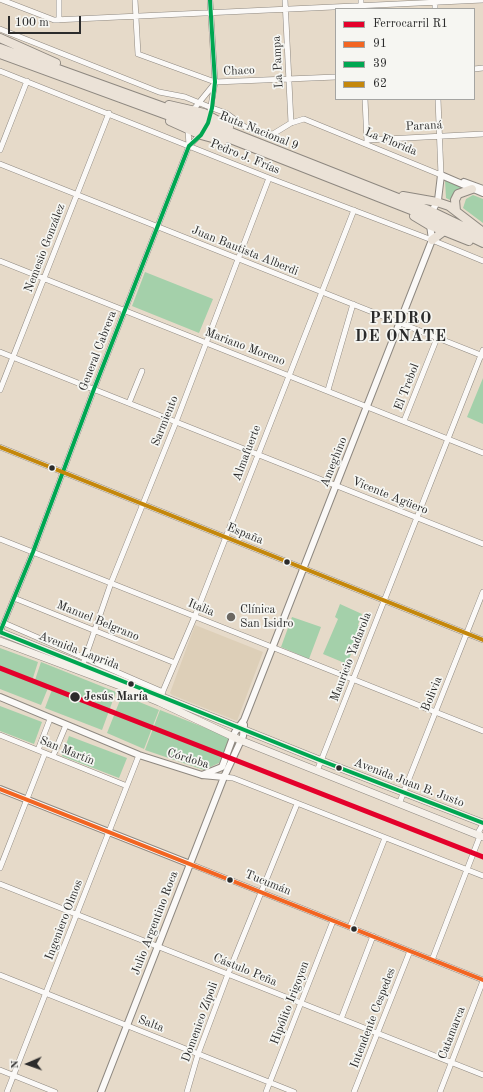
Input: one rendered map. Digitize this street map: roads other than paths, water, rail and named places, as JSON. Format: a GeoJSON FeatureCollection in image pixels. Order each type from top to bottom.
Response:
{"type":"FeatureCollection","features":[{"type":"Feature","properties":{"kind":"highway"},"geometry":{"type":"LineString","coordinates":[[0,38],[92,81]]}},
{"type":"Feature","properties":{"kind":"highway","name":"Ruta Nacional 9"},"geometry":{"type":"LineString","coordinates":[[0,48],[139,98],[206,126]]}},
{"type":"Feature","properties":{"kind":"highway","name":"Ruta Nacional 9"},"geometry":{"type":"LineString","coordinates":[[0,54],[147,108],[206,126]]}},
{"type":"Feature","properties":{"kind":"highway"},"geometry":{"type":"LineString","coordinates":[[139,98],[193,110],[206,126],[251,144]]}},
{"type":"Feature","properties":{"kind":"highway"},"geometry":{"type":"LineString","coordinates":[[147,108],[188,129],[206,126],[251,144]]}},
{"type":"Feature","properties":{"kind":"highway","name":"Ruta Nacional 9"},"geometry":{"type":"LineString","coordinates":[[251,144],[377,191],[483,243]]}},
{"type":"Feature","properties":{"kind":"highway","name":"Ruta Nacional 9"},"geometry":{"type":"LineString","coordinates":[[251,144],[389,202],[483,236]]}},
{"type":"Feature","properties":{"kind":"highway"},"geometry":{"type":"LineString","coordinates":[[456,211],[455,200],[458,194],[472,189]]}},
{"type":"Feature","properties":{"kind":"highway"},"geometry":{"type":"LineString","coordinates":[[377,191],[437,202],[456,211],[483,232]]}},
{"type":"Feature","properties":{"kind":"highway"},"geometry":{"type":"LineString","coordinates":[[430,218],[444,231],[483,247]]}},
{"type":"Feature","properties":{"kind":"highway"},"geometry":{"type":"LineString","coordinates":[[432,240],[444,231]]}},
{"type":"Feature","properties":{"kind":"main road","name":"Avenida Laprida"},"geometry":{"type":"LineString","coordinates":[[0,632],[241,728]]}},
{"type":"Feature","properties":{"kind":"main road","name":"Avenida Laprida"},"geometry":{"type":"LineString","coordinates":[[0,641],[83,665]]}},
{"type":"Feature","properties":{"kind":"main road","name":"Avenida Laprida"},"geometry":{"type":"LineString","coordinates":[[161,697],[237,739]]}},
{"type":"Feature","properties":{"kind":"main road","name":"Avenida Juan B. Justo"},"geometry":{"type":"LineString","coordinates":[[241,728],[483,824]]}},
{"type":"Feature","properties":{"kind":"main road","name":"Avenida Juan B. Justo"},"geometry":{"type":"LineString","coordinates":[[237,739],[317,772],[482,836]]}},
{"type":"Feature","properties":{"kind":"street"},"geometry":{"type":"LineString","coordinates":[[2,0],[48,19],[59,20],[211,14],[361,5],[435,4],[483,0]]}},
{"type":"Feature","properties":{"kind":"street"},"geometry":{"type":"LineString","coordinates":[[59,0],[59,20]]}},
{"type":"Feature","properties":{"kind":"street"},"geometry":{"type":"LineString","coordinates":[[135,0],[138,54],[215,82]]}},
{"type":"Feature","properties":{"kind":"street"},"geometry":{"type":"LineString","coordinates":[[189,146],[206,126],[212,108],[215,82],[210,0]]}},
{"type":"Feature","properties":{"kind":"street","name":"La Pampa"},"geometry":{"type":"LineString","coordinates":[[285,0],[290,123]]}},
{"type":"Feature","properties":{"kind":"street"},"geometry":{"type":"LineString","coordinates":[[0,29],[158,92],[185,97],[226,113],[245,126],[265,134],[273,134],[290,123]]}},
{"type":"Feature","properties":{"kind":"street","name":"Pedro J. Frías"},"geometry":{"type":"LineString","coordinates":[[0,71],[269,178],[432,240],[483,262]]}},
{"type":"Feature","properties":{"kind":"street","name":"Chaco"},"geometry":{"type":"LineString","coordinates":[[215,82],[335,77]]}},
{"type":"Feature","properties":{"kind":"street"},"geometry":{"type":"LineString","coordinates":[[0,150],[27,81]]}},
{"type":"Feature","properties":{"kind":"street"},"geometry":{"type":"LineString","coordinates":[[193,110],[215,82]]}},
{"type":"Feature","properties":{"kind":"street"},"geometry":{"type":"LineString","coordinates":[[365,100],[367,142]]}},
{"type":"Feature","properties":{"kind":"street"},"geometry":{"type":"LineString","coordinates":[[432,240],[430,218],[437,202],[441,175],[438,100]]}},
{"type":"Feature","properties":{"kind":"street","name":"Nemesio González"},"geometry":{"type":"LineString","coordinates":[[0,390],[108,113]]}},
{"type":"Feature","properties":{"kind":"street","name":"La Florida"},"geometry":{"type":"LineString","coordinates":[[290,123],[304,119],[367,142],[441,175],[446,175],[483,189]]}},
{"type":"Feature","properties":{"kind":"street"},"geometry":{"type":"LineString","coordinates":[[188,129],[189,146]]}},
{"type":"Feature","properties":{"kind":"street","name":"Paraná"},"geometry":{"type":"LineString","coordinates":[[367,142],[440,135],[483,134]]}},
{"type":"Feature","properties":{"kind":"street","name":"General Cabrera"},"geometry":{"type":"LineString","coordinates":[[0,632],[33,552],[94,389],[189,146]]}},
{"type":"Feature","properties":{"kind":"street","name":"Juan Bautista Alberdi"},"geometry":{"type":"LineString","coordinates":[[0,164],[437,338],[482,354]]}},
{"type":"Feature","properties":{"kind":"street"},"geometry":{"type":"LineString","coordinates":[[441,175],[483,193]]}},
{"type":"Feature","properties":{"kind":"street","name":"Sarmiento"},"geometry":{"type":"LineString","coordinates":[[83,665],[111,583],[176,422],[269,178]]}},
{"type":"Feature","properties":{"kind":"street","name":"Almafuerte"},"geometry":{"type":"LineString","coordinates":[[161,697],[195,616],[354,210]]}},
{"type":"Feature","properties":{"kind":"street","name":"Ameghino"},"geometry":{"type":"LineString","coordinates":[[237,739],[243,736],[241,728],[244,720],[432,240]]}},
{"type":"Feature","properties":{"kind":"street","name":"Mariano Moreno"},"geometry":{"type":"LineString","coordinates":[[0,261],[328,390],[483,453]]}},
{"type":"Feature","properties":{"kind":"street"},"geometry":{"type":"LineString","coordinates":[[328,390],[353,304]]}},
{"type":"Feature","properties":{"kind":"street","name":"El Trebol"},"geometry":{"type":"LineString","coordinates":[[404,421],[437,338]]}},
{"type":"Feature","properties":{"kind":"street","name":"Vicente Agüero"},"geometry":{"type":"LineString","coordinates":[[0,352],[483,544]]}},
{"type":"Feature","properties":{"kind":"street","name":"Mauricio Yadarola"},"geometry":{"type":"LineString","coordinates":[[317,772],[482,354]]}},
{"type":"Feature","properties":{"kind":"street"},"geometry":{"type":"LineString","coordinates":[[129,404],[142,371]]}},
{"type":"Feature","properties":{"kind":"street","name":"España"},"geometry":{"type":"LineString","coordinates":[[0,447],[64,471],[483,640]]}},
{"type":"Feature","properties":{"kind":"street","name":"Italia"},"geometry":{"type":"LineString","coordinates":[[0,539],[483,731]]}},
{"type":"Feature","properties":{"kind":"street","name":"Bolivia"},"geometry":{"type":"LineString","coordinates":[[400,804],[435,712],[468,634],[483,592]]}},
{"type":"Feature","properties":{"kind":"street","name":"Manuel Belgrano"},"geometry":{"type":"LineString","coordinates":[[14,598],[175,663]]}},
{"type":"Feature","properties":{"kind":"street"},"geometry":{"type":"LineString","coordinates":[[4,623],[83,665]]}},
{"type":"Feature","properties":{"kind":"street","name":"Córdoba"},"geometry":{"type":"LineString","coordinates":[[0,697],[139,755],[202,775],[233,778],[483,876]]}},
{"type":"Feature","properties":{"kind":"street"},"geometry":{"type":"LineString","coordinates":[[38,750],[50,719]]}},
{"type":"Feature","properties":{"kind":"street"},"geometry":{"type":"LineString","coordinates":[[53,756],[66,725]]}},
{"type":"Feature","properties":{"kind":"street","name":"San Martín"},"geometry":{"type":"LineString","coordinates":[[0,735],[127,786]]}},
{"type":"Feature","properties":{"kind":"street"},"geometry":{"type":"LineString","coordinates":[[202,775],[222,767],[237,739]]}},
{"type":"Feature","properties":{"kind":"street","name":"Julio Argentino Roca"},"geometry":{"type":"LineString","coordinates":[[101,1092],[224,777],[237,739]]}},
{"type":"Feature","properties":{"kind":"street"},"geometry":{"type":"LineString","coordinates":[[0,868],[45,753]]}},
{"type":"Feature","properties":{"kind":"street","name":"Ingeniero Olmos"},"geometry":{"type":"LineString","coordinates":[[7,1092],[139,755]]}},
{"type":"Feature","properties":{"kind":"street","name":"Tucumán"},"geometry":{"type":"LineString","coordinates":[[0,789],[483,981]]}},
{"type":"Feature","properties":{"kind":"street","name":"Domenico Zípoli"},"geometry":{"type":"LineString","coordinates":[[187,1092],[198,1054],[228,974],[297,804]]}},
{"type":"Feature","properties":{"kind":"street"},"geometry":{"type":"LineString","coordinates":[[432,960],[482,836],[479,831],[483,824]]}},
{"type":"Feature","properties":{"kind":"street"},"geometry":{"type":"LineString","coordinates":[[350,927],[385,838]]}},
{"type":"Feature","properties":{"kind":"street","name":"Cástulo Peña"},"geometry":{"type":"LineString","coordinates":[[0,884],[483,1075]]}},
{"type":"Feature","properties":{"kind":"street","name":"Hipólito Irigoyen"},"geometry":{"type":"LineString","coordinates":[[266,1092],[333,921]]}},
{"type":"Feature","properties":{"kind":"street"},"geometry":{"type":"LineString","coordinates":[[341,1019],[373,936]]}},
{"type":"Feature","properties":{"kind":"street","name":"Intendente Cespedes"},"geometry":{"type":"LineString","coordinates":[[354,1092],[410,951]]}},
{"type":"Feature","properties":{"kind":"street","name":"Salta"},"geometry":{"type":"LineString","coordinates":[[0,975],[294,1092]]}},
{"type":"Feature","properties":{"kind":"street","name":"Catamarca"},"geometry":{"type":"LineString","coordinates":[[440,1092],[483,981]]}},
{"type":"Feature","properties":{"kind":"street"},"geometry":{"type":"LineString","coordinates":[[0,1070],[55,1092]]}},
{"type":"Feature","properties":{"kind":"rail line","name":"R1"},"geometry":{"type":"LineString","coordinates":[[0,668],[483,857]]}},
{"type":"Feature","properties":{"kind":"place","name":"Clínica San Isidro"},"geometry":{"type":"Point","coordinates":[231,617]}},
{"type":"Feature","properties":{"kind":"place","name":"Jesús María"},"geometry":{"type":"Point","coordinates":[75,697]}},
{"type":"Feature","properties":{"kind":"district","name":"PEDRO DE ONATE"},"geometry":{"type":"Point","coordinates":[401,328]}}]}
